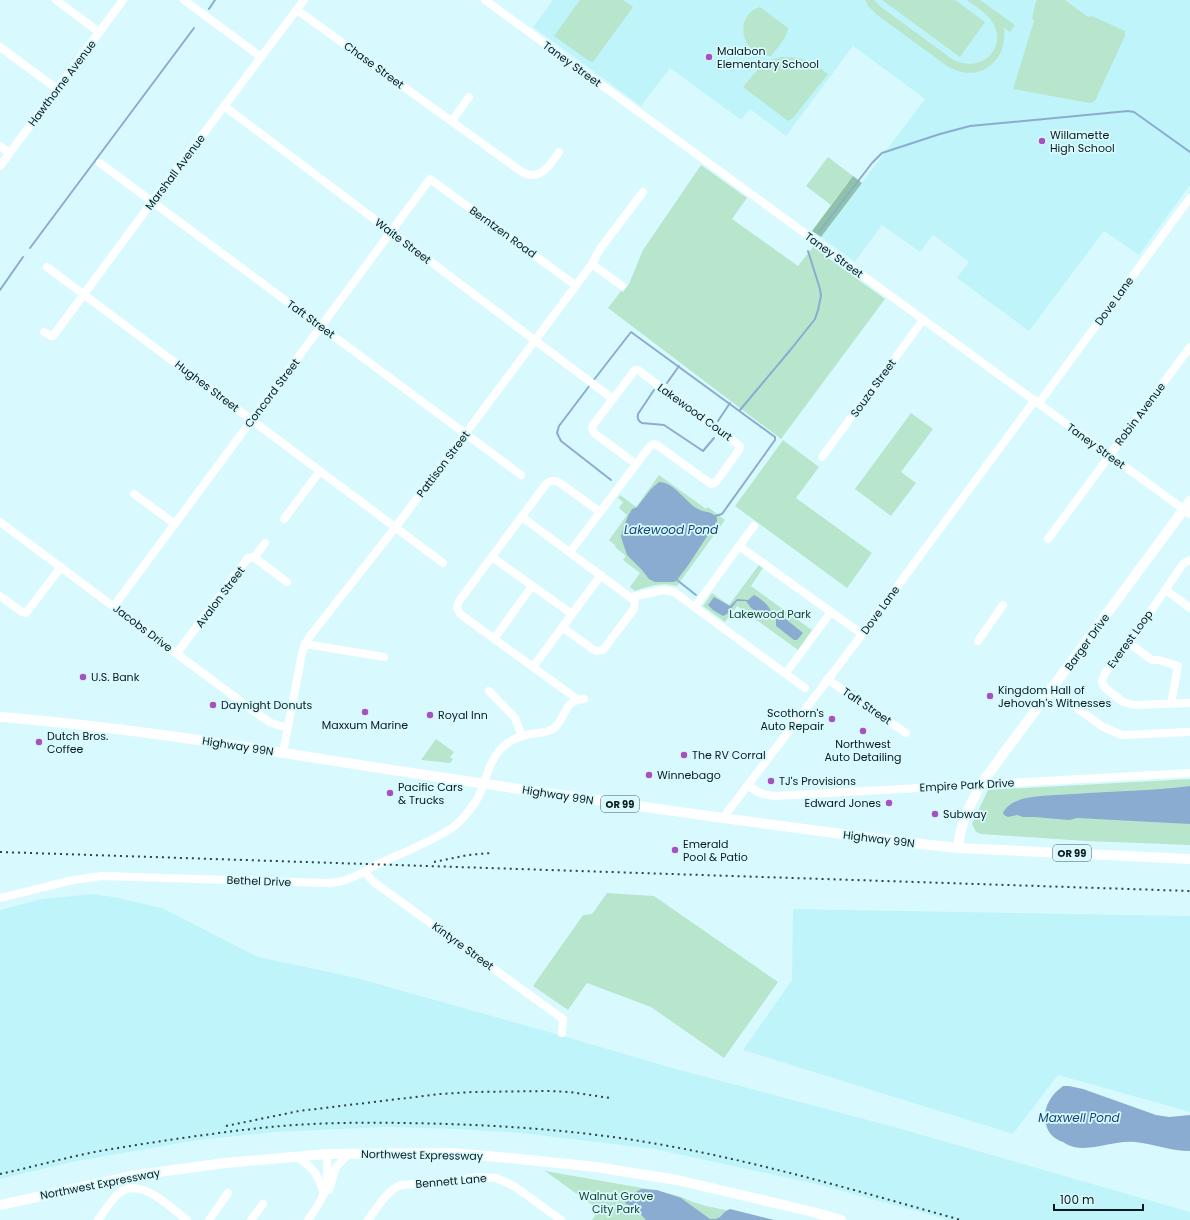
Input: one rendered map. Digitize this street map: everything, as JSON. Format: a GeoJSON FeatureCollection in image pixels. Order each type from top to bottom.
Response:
{"type":"FeatureCollection","features":[{"type":"Feature","properties":{"kind":"main road","name":"Barger Drive"},"geometry":{"type":"LineString","coordinates":[[958,848],[959,833],[981,784],[1188,508]]}},
{"type":"Feature","properties":{"kind":"main road","name":"Highway 99N"},"geometry":{"type":"LineString","coordinates":[[0,717],[204,740],[484,784],[904,842],[958,848],[1190,859]]}},
{"type":"Feature","properties":{"kind":"main road","name":"Northwest Expressway"},"geometry":{"type":"LineString","coordinates":[[0,1205],[137,1175],[225,1163],[327,1154],[452,1153],[596,1167],[677,1180],[841,1220]]}},
{"type":"Feature","properties":{"kind":"street"},"geometry":{"type":"LineString","coordinates":[[56,0],[100,32]]}},
{"type":"Feature","properties":{"kind":"street","name":"Hawthorne Avenue"},"geometry":{"type":"LineString","coordinates":[[0,166],[123,0]]}},
{"type":"Feature","properties":{"kind":"street"},"geometry":{"type":"LineString","coordinates":[[184,0],[261,57]]}},
{"type":"Feature","properties":{"kind":"street","name":"Marshall Avenue"},"geometry":{"type":"LineString","coordinates":[[44,332],[50,336],[53,336],[304,0]]}},
{"type":"Feature","properties":{"kind":"street","name":"Taney Street"},"geometry":{"type":"LineString","coordinates":[[485,0],[923,320],[1110,455],[1188,508]]}},
{"type":"Feature","properties":{"kind":"street","name":"Chase Street"},"geometry":{"type":"LineString","coordinates":[[297,10],[526,174],[532,175],[542,173],[546,170],[559,152]]}},
{"type":"Feature","properties":{"kind":"street"},"geometry":{"type":"LineString","coordinates":[[0,47],[57,89]]}},
{"type":"Feature","properties":{"kind":"street"},"geometry":{"type":"LineString","coordinates":[[452,121],[469,98]]}},
{"type":"Feature","properties":{"kind":"street","name":"Waite Street"},"geometry":{"type":"LineString","coordinates":[[224,106],[613,399]]}},
{"type":"Feature","properties":{"kind":"street"},"geometry":{"type":"LineString","coordinates":[[0,146],[9,153]]}},
{"type":"Feature","properties":{"kind":"street","name":"Taft Street"},"geometry":{"type":"LineString","coordinates":[[100,163],[322,326],[521,475]]}},
{"type":"Feature","properties":{"kind":"street","name":"Concord Street"},"geometry":{"type":"LineString","coordinates":[[114,606],[430,179]]}},
{"type":"Feature","properties":{"kind":"street","name":"Berntzen Road"},"geometry":{"type":"LineString","coordinates":[[430,179],[576,285]]}},
{"type":"Feature","properties":{"kind":"street","name":"Pattison Street"},"geometry":{"type":"LineString","coordinates":[[283,753],[302,652],[305,644],[343,593],[395,528],[592,264],[600,249],[643,192]]}},
{"type":"Feature","properties":{"kind":"street","name":"Dove Lane"},"geometry":{"type":"LineString","coordinates":[[723,818],[1190,198]]}},
{"type":"Feature","properties":{"kind":"street"},"geometry":{"type":"LineString","coordinates":[[592,264],[622,286]]}},
{"type":"Feature","properties":{"kind":"street","name":"Hughes Street"},"geometry":{"type":"LineString","coordinates":[[47,267],[395,528],[444,563]]}},
{"type":"Feature","properties":{"kind":"street","name":"Souza Street"},"geometry":{"type":"LineString","coordinates":[[822,457],[923,320]]}},
{"type":"Feature","properties":{"kind":"street","name":"Robin Avenue"},"geometry":{"type":"LineString","coordinates":[[1048,539],[1190,347]]}},
{"type":"Feature","properties":{"kind":"street","name":"Lakewood Court"},"geometry":{"type":"LineString","coordinates":[[570,552],[636,464],[648,448],[654,444],[708,483],[714,484],[740,450],[740,446],[637,370],[633,371],[593,425],[592,431],[636,464]]}},
{"type":"Feature","properties":{"kind":"street"},"geometry":{"type":"LineString","coordinates":[[284,519],[320,471]]}},
{"type":"Feature","properties":{"kind":"street"},"geometry":{"type":"LineString","coordinates":[[484,784],[491,762],[504,745],[522,736],[541,733],[553,729],[560,721],[568,706],[580,699],[460,614],[457,608],[459,602],[546,484],[553,480],[560,483],[600,512]]}},
{"type":"Feature","properties":{"kind":"street"},"geometry":{"type":"LineString","coordinates":[[134,494],[175,524]]}},
{"type":"Feature","properties":{"kind":"street"},"geometry":{"type":"LineString","coordinates":[[522,517],[632,597],[636,603],[634,609],[603,650],[594,650],[562,627]]}},
{"type":"Feature","properties":{"kind":"street","name":"Jacobs Drive"},"geometry":{"type":"LineString","coordinates":[[0,522],[270,722],[288,728]]}},
{"type":"Feature","properties":{"kind":"street"},"geometry":{"type":"LineString","coordinates":[[695,607],[754,526]]}},
{"type":"Feature","properties":{"kind":"street"},"geometry":{"type":"LineString","coordinates":[[254,558],[265,543]]}},
{"type":"Feature","properties":{"kind":"street"},"geometry":{"type":"LineString","coordinates":[[739,546],[862,634]]}},
{"type":"Feature","properties":{"kind":"street"},"geometry":{"type":"LineString","coordinates":[[492,557],[572,614]]}},
{"type":"Feature","properties":{"kind":"street","name":"Avalon Street"},"geometry":{"type":"LineString","coordinates":[[177,653],[248,558],[254,558],[287,582]]}},
{"type":"Feature","properties":{"kind":"street","name":"Everest Loop"},"geometry":{"type":"LineString","coordinates":[[1190,560],[1183,564],[1129,642],[1105,673],[1102,681],[1104,687],[1123,702],[1134,705],[1190,703]]}},
{"type":"Feature","properties":{"kind":"street"},"geometry":{"type":"LineString","coordinates":[[0,596],[23,613],[26,613],[61,567]]}},
{"type":"Feature","properties":{"kind":"street"},"geometry":{"type":"LineString","coordinates":[[533,667],[601,575]]}},
{"type":"Feature","properties":{"kind":"street"},"geometry":{"type":"LineString","coordinates":[[494,638],[532,586]]}},
{"type":"Feature","properties":{"kind":"street"},"geometry":{"type":"LineString","coordinates":[[632,597],[666,590],[679,594],[805,688]]}},
{"type":"Feature","properties":{"kind":"street"},"geometry":{"type":"LineString","coordinates":[[1166,590],[1190,608]]}},
{"type":"Feature","properties":{"kind":"street"},"geometry":{"type":"LineString","coordinates":[[978,641],[1003,605]]}},
{"type":"Feature","properties":{"kind":"street"},"geometry":{"type":"LineString","coordinates":[[786,673],[831,612]]}},
{"type":"Feature","properties":{"kind":"street"},"geometry":{"type":"LineString","coordinates":[[1129,642],[1152,660],[1159,660],[1178,666],[1171,703]]}},
{"type":"Feature","properties":{"kind":"street"},"geometry":{"type":"LineString","coordinates":[[305,644],[384,657]]}},
{"type":"Feature","properties":{"kind":"street","name":"Taft Street"},"geometry":{"type":"LineString","coordinates":[[827,679],[906,733]]}},
{"type":"Feature","properties":{"kind":"street"},"geometry":{"type":"LineString","coordinates":[[1052,690],[1103,728],[1122,735],[1190,732]]}},
{"type":"Feature","properties":{"kind":"street"},"geometry":{"type":"LineString","coordinates":[[489,691],[515,718],[522,736]]}},
{"type":"Feature","properties":{"kind":"street","name":"Empire Park Drive"},"geometry":{"type":"LineString","coordinates":[[748,785],[761,794],[774,796],[1190,773]]}},
{"type":"Feature","properties":{"kind":"street","name":"Bethel Drive"},"geometry":{"type":"LineString","coordinates":[[0,898],[73,880],[102,876],[327,883],[343,881],[452,828],[462,820],[477,799],[484,784]]}},
{"type":"Feature","properties":{"kind":"street","name":"Kintyre Street"},"geometry":{"type":"LineString","coordinates":[[365,871],[375,882],[563,1019],[562,1033]]}},
{"type":"Feature","properties":{"kind":"street"},"geometry":{"type":"LineString","coordinates":[[324,1195],[330,1189],[336,1167],[350,1153]]}},
{"type":"Feature","properties":{"kind":"street"},"geometry":{"type":"LineString","coordinates":[[308,1220],[320,1204],[324,1195],[327,1182],[327,1154]]}},
{"type":"Feature","properties":{"kind":"street"},"geometry":{"type":"LineString","coordinates":[[296,1156],[317,1174],[324,1195]]}},
{"type":"Feature","properties":{"kind":"street","name":"Bennett Lane"},"geometry":{"type":"LineString","coordinates":[[368,1220],[388,1193],[401,1185],[448,1182],[477,1177],[496,1178],[510,1183],[561,1220]]}},
{"type":"Feature","properties":{"kind":"street"},"geometry":{"type":"LineString","coordinates":[[98,1220],[117,1195],[126,1189],[131,1188],[143,1189],[186,1220]]}},
{"type":"Feature","properties":{"kind":"street"},"geometry":{"type":"LineString","coordinates":[[209,1220],[228,1193]]}},
{"type":"Feature","properties":{"kind":"street"},"geometry":{"type":"LineString","coordinates":[[251,1220],[263,1204]]}},
{"type":"Feature","properties":{"kind":"shaded area","name":"Willamette High School"},"geometry":{"type":"Polygon","coordinates":[[[553,0],[1190,0],[1190,185],[1139,255],[1104,231],[1029,331],[957,278],[969,262],[933,235],[920,252],[882,225],[855,262],[821,237],[925,99],[853,46],[786,136],[750,109],[741,120],[670,68],[641,106],[533,27],[553,0]]]}},
{"type":"Feature","properties":{"kind":"shaded area"},"geometry":{"type":"Polygon","coordinates":[[[92,894],[114,897],[162,908],[258,957],[357,978],[669,1067],[894,1127],[1190,1212],[1190,1220],[949,1220],[816,1184],[654,1149],[521,1133],[454,1129],[386,1127],[275,1132],[198,1140],[77,1161],[0,1179],[0,910],[42,899],[92,894]]]}},
{"type":"Feature","properties":{"kind":"shaded area"},"geometry":{"type":"Polygon","coordinates":[[[793,909],[1190,916],[1190,1112],[1058,1075],[1013,1134],[743,1050],[792,980],[793,909]]]}},
{"type":"Feature","properties":{"kind":"green space"},"geometry":{"type":"Polygon","coordinates":[[[580,0],[623,0],[633,7],[593,62],[589,61],[554,36],[580,0]]]}},
{"type":"Feature","properties":{"kind":"green space"},"geometry":{"type":"Polygon","coordinates":[[[865,0],[874,0],[881,7],[952,59],[962,63],[971,64],[980,62],[987,58],[993,52],[997,35],[994,25],[989,17],[967,0],[980,0],[1015,25],[1010,32],[1004,28],[1004,40],[1001,51],[996,60],[989,67],[970,73],[959,71],[947,66],[876,14],[868,6],[865,0]]]}},
{"type":"Feature","properties":{"kind":"green space"},"geometry":{"type":"Polygon","coordinates":[[[882,0],[955,0],[985,22],[960,57],[882,0]]]}},
{"type":"Feature","properties":{"kind":"green space"},"geometry":{"type":"Polygon","coordinates":[[[1065,0],[1088,17],[1092,16],[1125,31],[1125,36],[1095,101],[1091,103],[1084,102],[1013,89],[1034,21],[1032,18],[1036,1],[1065,0]]]}},
{"type":"Feature","properties":{"kind":"green space"},"geometry":{"type":"Polygon","coordinates":[[[760,7],[788,28],[784,38],[771,56],[761,55],[752,50],[744,35],[743,26],[746,18],[751,11],[760,7]]]}},
{"type":"Feature","properties":{"kind":"green space"},"geometry":{"type":"Polygon","coordinates":[[[781,57],[806,60],[828,74],[793,118],[788,121],[743,87],[764,62],[781,57]]]}},
{"type":"Feature","properties":{"kind":"green space"},"geometry":{"type":"Polygon","coordinates":[[[828,157],[853,176],[831,205],[806,186],[828,157]]]}},
{"type":"Feature","properties":{"kind":"green space"},"geometry":{"type":"Polygon","coordinates":[[[701,165],[747,198],[732,219],[798,266],[813,247],[885,299],[781,439],[608,308],[621,291],[623,292],[629,284],[643,250],[701,165]]]}},
{"type":"Feature","properties":{"kind":"green space"},"geometry":{"type":"Polygon","coordinates":[[[853,176],[862,183],[821,237],[812,231],[853,176]]]}},
{"type":"Feature","properties":{"kind":"green space"},"geometry":{"type":"Polygon","coordinates":[[[911,413],[933,429],[901,472],[916,483],[891,516],[855,489],[911,413]]]}},
{"type":"Feature","properties":{"kind":"green space"},"geometry":{"type":"Polygon","coordinates":[[[783,440],[819,467],[796,498],[872,553],[847,588],[735,506],[783,440]]]}},
{"type":"Feature","properties":{"kind":"green space","name":"Lakewood Pond"},"geometry":{"type":"Polygon","coordinates":[[[659,475],[706,509],[708,507],[725,520],[677,586],[651,586],[635,591],[630,587],[640,573],[623,560],[626,556],[609,540],[627,515],[619,508],[623,502],[618,498],[620,495],[636,507],[659,475]]]}},
{"type":"Feature","properties":{"kind":"green space","name":"Lakewood Park"},"geometry":{"type":"Polygon","coordinates":[[[759,565],[763,568],[751,586],[812,630],[798,650],[737,606],[725,622],[703,606],[712,593],[729,605],[759,565]]]}},
{"type":"Feature","properties":{"kind":"green space"},"geometry":{"type":"Polygon","coordinates":[[[436,739],[454,752],[450,757],[453,759],[450,763],[421,760],[436,739]]]}},
{"type":"Feature","properties":{"kind":"green space"},"geometry":{"type":"Polygon","coordinates":[[[1190,779],[1190,845],[1086,841],[981,834],[976,832],[972,824],[988,790],[1190,779]]]}},
{"type":"Feature","properties":{"kind":"green space"},"geometry":{"type":"Polygon","coordinates":[[[607,893],[654,896],[778,982],[724,1058],[651,1007],[587,983],[568,1010],[533,986],[583,915],[592,914],[607,893]]]}},
{"type":"Feature","properties":{"kind":"green space","name":"Walnut Grove City Park"},"geometry":{"type":"Polygon","coordinates":[[[545,1171],[654,1190],[679,1196],[706,1206],[774,1220],[592,1220],[599,1210],[545,1171]]]}},
{"type":"Feature","properties":{"kind":"water","name":"Lakewood Pond"},"geometry":{"type":"Polygon","coordinates":[[[659,482],[665,483],[675,489],[695,507],[711,513],[717,518],[717,521],[689,564],[674,582],[655,582],[649,579],[627,555],[621,536],[632,509],[637,507],[651,489],[659,482]]]}},
{"type":"Feature","properties":{"kind":"water"},"geometry":{"type":"Polygon","coordinates":[[[754,595],[770,608],[771,614],[777,619],[782,616],[803,633],[797,640],[794,640],[776,626],[776,620],[771,616],[766,618],[751,608],[746,601],[737,601],[727,614],[723,616],[708,605],[714,597],[730,606],[737,599],[748,600],[754,595]]]}},
{"type":"Feature","properties":{"kind":"water"},"geometry":{"type":"Polygon","coordinates":[[[1190,786],[1190,824],[1077,818],[1069,820],[1023,817],[1017,815],[1008,817],[1003,813],[1014,803],[1022,799],[1034,797],[1190,786]]]}},
{"type":"Feature","properties":{"kind":"water","name":"Maxwell Pond"},"geometry":{"type":"Polygon","coordinates":[[[1063,1086],[1083,1089],[1156,1115],[1169,1117],[1190,1115],[1190,1151],[1176,1150],[1135,1142],[1119,1142],[1097,1147],[1082,1148],[1073,1147],[1059,1140],[1049,1131],[1045,1120],[1045,1115],[1047,1105],[1050,1100],[1063,1086]]]}},
{"type":"Feature","properties":{"kind":"water"},"geometry":{"type":"Polygon","coordinates":[[[641,1189],[657,1190],[681,1198],[710,1219],[719,1217],[730,1209],[774,1220],[646,1220],[637,1210],[625,1203],[631,1195],[641,1189]]]}},
{"type":"Feature","properties":{"kind":"waterway"},"geometry":{"type":"LineString","coordinates":[[209,9],[215,0]]}},
{"type":"Feature","properties":{"kind":"waterway"},"geometry":{"type":"LineString","coordinates":[[30,248],[194,28]]}},
{"type":"Feature","properties":{"kind":"waterway"},"geometry":{"type":"LineString","coordinates":[[819,232],[872,163],[882,153],[970,126],[1128,111],[1134,112],[1190,152]]}},
{"type":"Feature","properties":{"kind":"waterway"},"geometry":{"type":"LineString","coordinates":[[740,410],[815,319],[821,296],[808,251]]}},
{"type":"Feature","properties":{"kind":"waterway"},"geometry":{"type":"LineString","coordinates":[[0,290],[23,257]]}},
{"type":"Feature","properties":{"kind":"waterway"},"geometry":{"type":"LineString","coordinates":[[593,381],[631,332],[775,437],[775,440],[722,514],[715,516]]}},
{"type":"Feature","properties":{"kind":"waterway"},"geometry":{"type":"LineString","coordinates":[[667,383],[679,366]]}},
{"type":"Feature","properties":{"kind":"waterway"},"geometry":{"type":"LineString","coordinates":[[590,385],[559,426],[557,433],[561,441],[611,480]]}},
{"type":"Feature","properties":{"kind":"waterway"},"geometry":{"type":"LineString","coordinates":[[654,390],[638,414],[638,419],[642,423],[664,425],[703,451],[714,438]]}},
{"type":"Feature","properties":{"kind":"waterway"},"geometry":{"type":"LineString","coordinates":[[718,421],[730,403]]}},
{"type":"Feature","properties":{"kind":"waterway"},"geometry":{"type":"LineString","coordinates":[[677,580],[696,595]]}},
{"type":"Feature","properties":{"kind":"railway"},"geometry":{"type":"LineString","coordinates":[[0,852],[1190,891]]}},
{"type":"Feature","properties":{"kind":"railway"},"geometry":{"type":"LineString","coordinates":[[434,862],[468,855],[491,853]]}},
{"type":"Feature","properties":{"kind":"railway"},"geometry":{"type":"LineString","coordinates":[[226,1126],[299,1111],[440,1094],[547,1091],[570,1092],[610,1098]]}},
{"type":"Feature","properties":{"kind":"railway"},"geometry":{"type":"LineString","coordinates":[[0,1174],[100,1151],[180,1138],[260,1128],[349,1123],[487,1126],[543,1129],[599,1135],[711,1154],[795,1174],[961,1220]]}},
{"type":"Feature","properties":{"kind":"place","name":"Malabon Elementary School"},"geometry":{"type":"Point","coordinates":[709,57]}},
{"type":"Feature","properties":{"kind":"place","name":"Willamette High School"},"geometry":{"type":"Point","coordinates":[1042,141]}},
{"type":"Feature","properties":{"kind":"place","name":"U.S. Bank"},"geometry":{"type":"Point","coordinates":[83,677]}},
{"type":"Feature","properties":{"kind":"place","name":"Kingdom Hall of Jehovah's Witnesses"},"geometry":{"type":"Point","coordinates":[990,696]}},
{"type":"Feature","properties":{"kind":"place","name":"Daynight Donuts"},"geometry":{"type":"Point","coordinates":[213,705]}},
{"type":"Feature","properties":{"kind":"place","name":"Maxxum Marine"},"geometry":{"type":"Point","coordinates":[365,712]}},
{"type":"Feature","properties":{"kind":"place","name":"Royal Inn"},"geometry":{"type":"Point","coordinates":[430,715]}},
{"type":"Feature","properties":{"kind":"place","name":"Scothorn's Auto Repair"},"geometry":{"type":"Point","coordinates":[832,719]}},
{"type":"Feature","properties":{"kind":"place","name":"Northwest Auto Detailing"},"geometry":{"type":"Point","coordinates":[863,731]}},
{"type":"Feature","properties":{"kind":"place","name":"Dutch Bros. Coffee"},"geometry":{"type":"Point","coordinates":[39,742]}},
{"type":"Feature","properties":{"kind":"place","name":"The RV Corral"},"geometry":{"type":"Point","coordinates":[684,755]}},
{"type":"Feature","properties":{"kind":"place","name":"Winnebago"},"geometry":{"type":"Point","coordinates":[649,775]}},
{"type":"Feature","properties":{"kind":"place","name":"TJ's Provisions"},"geometry":{"type":"Point","coordinates":[771,781]}},
{"type":"Feature","properties":{"kind":"place","name":"Pacific Cars & Trucks"},"geometry":{"type":"Point","coordinates":[390,793]}},
{"type":"Feature","properties":{"kind":"place","name":"Edward Jones"},"geometry":{"type":"Point","coordinates":[889,803]}},
{"type":"Feature","properties":{"kind":"place","name":"Subway"},"geometry":{"type":"Point","coordinates":[935,814]}},
{"type":"Feature","properties":{"kind":"place","name":"Emerald Pool & Patio"},"geometry":{"type":"Point","coordinates":[675,850]}}]}
